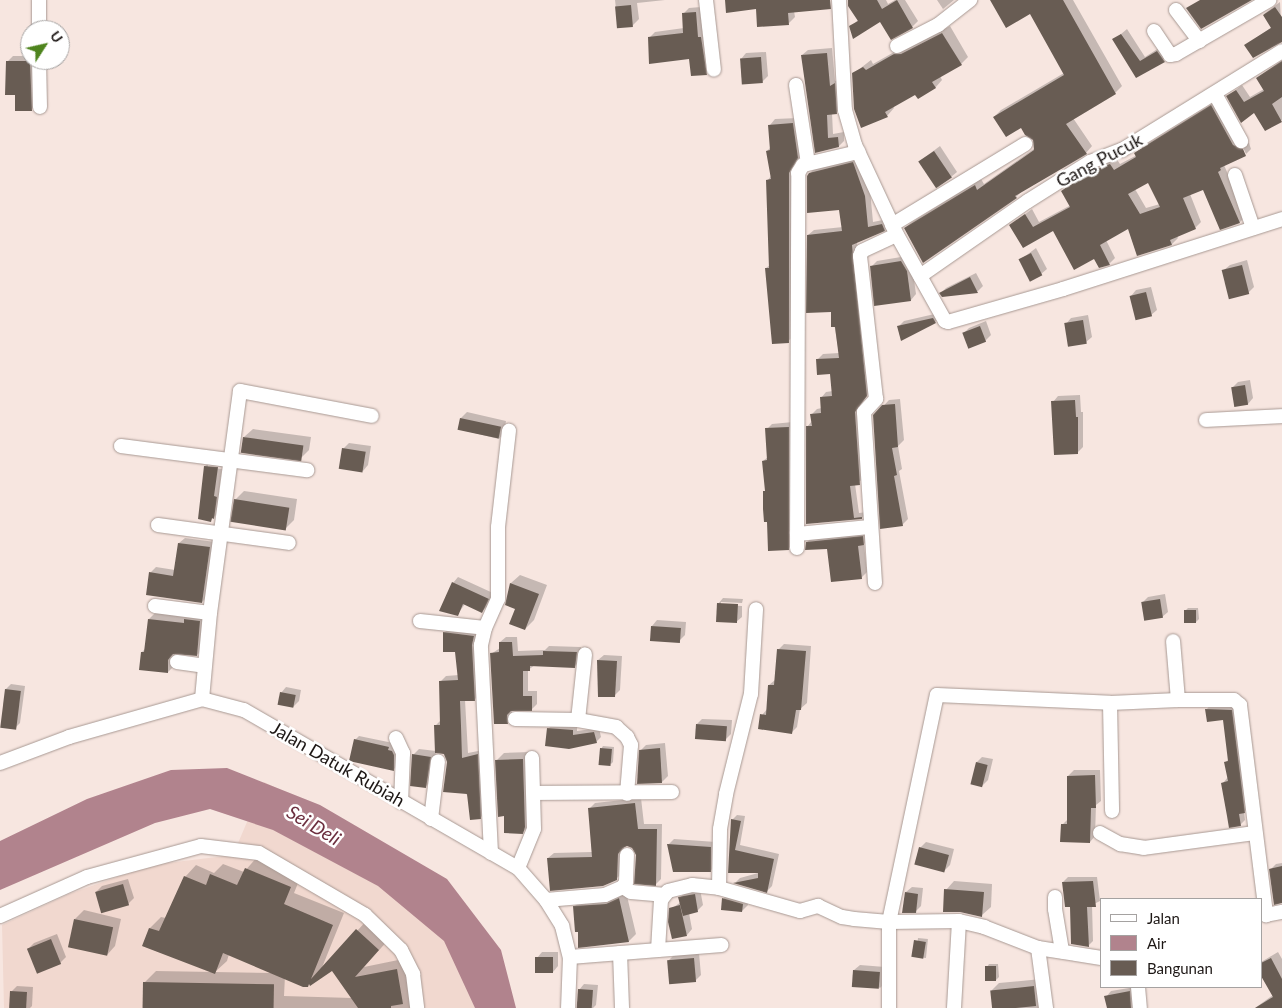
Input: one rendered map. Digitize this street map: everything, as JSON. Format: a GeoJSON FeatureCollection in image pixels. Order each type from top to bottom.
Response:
{"type":"FeatureCollection","features":[{"type":"Feature","properties":{"kind":"street"},"geometry":{"type":"LineString","coordinates":[[39,0],[39,20]]}},
{"type":"Feature","properties":{"kind":"street"},"geometry":{"type":"LineString","coordinates":[[706,0],[714,70]]}},
{"type":"Feature","properties":{"kind":"street"},"geometry":{"type":"LineString","coordinates":[[838,0],[845,110],[858,152],[894,230],[943,319],[948,322],[1158,260],[1282,219]]}},
{"type":"Feature","properties":{"kind":"street"},"geometry":{"type":"LineString","coordinates":[[897,46],[938,25],[970,0]]}},
{"type":"Feature","properties":{"kind":"street"},"geometry":{"type":"LineString","coordinates":[[1154,31],[1170,55],[1176,54],[1268,0]]}},
{"type":"Feature","properties":{"kind":"street"},"geometry":{"type":"LineString","coordinates":[[1176,10],[1199,41]]}},
{"type":"Feature","properties":{"kind":"street","name":"Gang Pucuk"},"geometry":{"type":"LineString","coordinates":[[920,276],[1028,201],[1090,162],[1122,150],[1282,51]]}},
{"type":"Feature","properties":{"kind":"street"},"geometry":{"type":"LineString","coordinates":[[40,70],[40,107]]}},
{"type":"Feature","properties":{"kind":"street"},"geometry":{"type":"LineString","coordinates":[[796,85],[808,163]]}},
{"type":"Feature","properties":{"kind":"street"},"geometry":{"type":"LineString","coordinates":[[1214,94],[1241,141]]}},
{"type":"Feature","properties":{"kind":"street"},"geometry":{"type":"LineString","coordinates":[[875,583],[864,412],[876,399],[860,256],[862,251],[1025,144]]}},
{"type":"Feature","properties":{"kind":"street"},"geometry":{"type":"LineString","coordinates":[[858,152],[808,163],[799,168],[798,173],[797,541],[870,527]]}},
{"type":"Feature","properties":{"kind":"street"},"geometry":{"type":"LineString","coordinates":[[1234,175],[1253,228]]}},
{"type":"Feature","properties":{"kind":"street"},"geometry":{"type":"LineString","coordinates":[[0,763],[69,737],[202,699],[210,613],[229,460],[240,391],[372,416]]}},
{"type":"Feature","properties":{"kind":"street"},"geometry":{"type":"LineString","coordinates":[[1206,420],[1282,416]]}},
{"type":"Feature","properties":{"kind":"street"},"geometry":{"type":"LineString","coordinates":[[491,853],[481,645],[485,628],[494,612],[499,592],[498,527],[509,431]]}},
{"type":"Feature","properties":{"kind":"street"},"geometry":{"type":"LineString","coordinates":[[121,446],[307,470]]}},
{"type":"Feature","properties":{"kind":"street"},"geometry":{"type":"LineString","coordinates":[[158,526],[289,543]]}},
{"type":"Feature","properties":{"kind":"street"},"geometry":{"type":"LineString","coordinates":[[155,606],[210,613]]}},
{"type":"Feature","properties":{"kind":"street"},"geometry":{"type":"LineString","coordinates":[[719,888],[720,830],[726,794],[751,694],[756,609]]}},
{"type":"Feature","properties":{"kind":"street"},"geometry":{"type":"LineString","coordinates":[[420,621],[485,628]]}},
{"type":"Feature","properties":{"kind":"street"},"geometry":{"type":"LineString","coordinates":[[1173,641],[1178,700]]}},
{"type":"Feature","properties":{"kind":"street"},"geometry":{"type":"LineString","coordinates":[[578,720],[585,654]]}},
{"type":"Feature","properties":{"kind":"street"},"geometry":{"type":"LineString","coordinates":[[177,662],[204,666]]}},
{"type":"Feature","properties":{"kind":"street"},"geometry":{"type":"LineString","coordinates":[[889,1008],[889,922],[937,695],[1110,704],[1178,700],[1234,700],[1240,705],[1266,916],[1282,912]]}},
{"type":"Feature","properties":{"kind":"street","name":"Jalan Datuk Rubiah"},"geometry":{"type":"LineString","coordinates":[[202,699],[244,710],[518,868],[546,900],[562,926],[570,957],[568,1008]]}},
{"type":"Feature","properties":{"kind":"street"},"geometry":{"type":"LineString","coordinates":[[1110,704],[1112,811]]}},
{"type":"Feature","properties":{"kind":"street"},"geometry":{"type":"LineString","coordinates":[[515,719],[578,720],[616,727],[627,737],[631,745],[627,794]]}},
{"type":"Feature","properties":{"kind":"street"},"geometry":{"type":"LineString","coordinates":[[396,738],[402,753],[402,802]]}},
{"type":"Feature","properties":{"kind":"street"},"geometry":{"type":"LineString","coordinates":[[518,868],[534,830],[532,758]]}},
{"type":"Feature","properties":{"kind":"street"},"geometry":{"type":"LineString","coordinates":[[432,818],[438,761]]}},
{"type":"Feature","properties":{"kind":"street"},"geometry":{"type":"LineString","coordinates":[[534,793],[627,794],[672,792]]}},
{"type":"Feature","properties":{"kind":"street"},"geometry":{"type":"LineString","coordinates":[[1100,833],[1120,844],[1144,848],[1255,833]]}},
{"type":"Feature","properties":{"kind":"street"},"geometry":{"type":"LineString","coordinates":[[0,916],[87,877],[201,846],[259,853],[365,916],[401,950],[413,974],[417,1008]]}},
{"type":"Feature","properties":{"kind":"street"},"geometry":{"type":"LineString","coordinates":[[546,900],[605,895],[622,887],[626,882],[627,855]]}},
{"type":"Feature","properties":{"kind":"street"},"geometry":{"type":"LineString","coordinates":[[658,950],[661,904],[664,896],[668,891],[692,885],[719,888],[800,910],[818,906],[842,917],[889,922],[959,921],[984,927],[1038,948],[1100,958]]}},
{"type":"Feature","properties":{"kind":"street"},"geometry":{"type":"LineString","coordinates":[[622,887],[631,892],[664,896]]}},
{"type":"Feature","properties":{"kind":"street"},"geometry":{"type":"LineString","coordinates":[[1055,897],[1055,909],[1062,951]]}},
{"type":"Feature","properties":{"kind":"street"},"geometry":{"type":"LineString","coordinates":[[954,1008],[959,921]]}},
{"type":"Feature","properties":{"kind":"street"},"geometry":{"type":"LineString","coordinates":[[570,957],[722,945]]}},
{"type":"Feature","properties":{"kind":"street"},"geometry":{"type":"LineString","coordinates":[[1038,948],[1046,1008]]}},
{"type":"Feature","properties":{"kind":"street"},"geometry":{"type":"LineString","coordinates":[[620,953],[622,1008]]}},
{"type":"Feature","properties":{"kind":"street"},"geometry":{"type":"LineString","coordinates":[[1138,988],[1140,1008]]}},
{"type":"Feature","properties":{"kind":"shaded area"},"geometry":{"type":"Polygon","coordinates":[[[264,782],[318,808],[466,917],[502,1008],[4,1008],[2,925],[69,894],[151,865],[233,855],[264,782]]]}},
{"type":"Feature","properties":{"kind":"water","name":"Sei Deli"},"geometry":{"type":"Polygon","coordinates":[[[227,768],[320,805],[447,879],[501,950],[516,1008],[475,1008],[444,941],[378,886],[273,830],[210,809],[155,823],[0,890],[0,841],[87,799],[171,770],[227,768]]]}},
{"type":"Feature","properties":{"kind":"building"},"geometry":{"type":"Polygon","coordinates":[[[725,0],[830,0],[831,9],[788,13],[789,25],[757,27],[756,9],[726,13],[725,0]]]}},
{"type":"Feature","properties":{"kind":"building"},"geometry":{"type":"Polygon","coordinates":[[[848,0],[877,0],[882,9],[897,0],[913,28],[891,40],[880,22],[853,39],[849,26],[858,21],[848,6],[848,0]]]}},
{"type":"Feature","properties":{"kind":"building"},"geometry":{"type":"Polygon","coordinates":[[[990,0],[1063,0],[1116,94],[1066,124],[1087,154],[1015,196],[1017,198],[923,263],[904,228],[975,185],[977,190],[1034,150],[1033,140],[1025,135],[1021,128],[1006,137],[993,117],[1064,75],[1030,14],[1006,28],[990,0]]]}},
{"type":"Feature","properties":{"kind":"building"},"geometry":{"type":"Polygon","coordinates":[[[1200,0],[1252,0],[1201,29],[1186,8],[1200,0]]]}},
{"type":"Feature","properties":{"kind":"building"},"geometry":{"type":"Polygon","coordinates":[[[631,5],[633,27],[617,28],[615,6],[631,5]]]}},
{"type":"Feature","properties":{"kind":"building"},"geometry":{"type":"Polygon","coordinates":[[[1275,7],[1282,17],[1282,42],[1253,58],[1244,45],[1271,28],[1263,15],[1275,7]]]}},
{"type":"Feature","properties":{"kind":"building"},"geometry":{"type":"Polygon","coordinates":[[[696,12],[698,37],[701,37],[707,75],[691,76],[689,59],[649,64],[648,37],[683,33],[682,13],[696,12]]]}},
{"type":"Feature","properties":{"kind":"building"},"geometry":{"type":"Polygon","coordinates":[[[942,33],[962,65],[932,82],[936,88],[918,99],[915,95],[885,112],[888,117],[861,128],[854,109],[852,73],[863,67],[866,70],[894,54],[901,54],[942,33]]]}},
{"type":"Feature","properties":{"kind":"building"},"geometry":{"type":"Polygon","coordinates":[[[1121,34],[1140,61],[1157,51],[1165,62],[1136,78],[1112,39],[1121,34]]]}},
{"type":"Feature","properties":{"kind":"building"},"geometry":{"type":"Polygon","coordinates":[[[827,53],[830,86],[835,83],[837,114],[827,115],[828,138],[838,137],[839,147],[815,153],[801,55],[827,53]]]}},
{"type":"Feature","properties":{"kind":"building"},"geometry":{"type":"Polygon","coordinates":[[[761,57],[763,83],[742,84],[740,58],[761,57]]]}},
{"type":"Feature","properties":{"kind":"building"},"geometry":{"type":"Polygon","coordinates":[[[6,61],[20,61],[20,70],[30,70],[32,111],[15,111],[15,95],[5,95],[6,61]]]}},
{"type":"Feature","properties":{"kind":"building"},"geometry":{"type":"Polygon","coordinates":[[[1282,61],[1282,97],[1272,104],[1282,122],[1265,131],[1254,113],[1241,123],[1226,96],[1236,90],[1244,102],[1264,91],[1256,78],[1282,61]]]}},
{"type":"Feature","properties":{"kind":"building"},"geometry":{"type":"Polygon","coordinates":[[[1211,105],[1233,145],[1243,149],[1246,156],[1220,168],[1221,170],[1218,172],[1240,223],[1220,230],[1203,190],[1183,198],[1196,229],[1170,240],[1172,245],[1137,256],[1128,229],[1100,245],[1110,265],[1099,268],[1094,259],[1074,270],[1053,231],[1023,248],[1009,225],[1025,214],[1033,227],[1070,207],[1061,191],[1094,170],[1110,164],[1114,170],[1136,157],[1134,153],[1211,105]],[[1148,183],[1128,194],[1140,214],[1160,207],[1148,183]]]}},
{"type":"Feature","properties":{"kind":"building"},"geometry":{"type":"Polygon","coordinates":[[[793,123],[798,158],[789,173],[789,343],[772,344],[765,268],[769,268],[766,180],[771,179],[766,151],[770,150],[768,125],[793,123]]]}},
{"type":"Feature","properties":{"kind":"building"},"geometry":{"type":"Polygon","coordinates":[[[934,151],[952,178],[936,188],[918,162],[934,151]]]}},
{"type":"Feature","properties":{"kind":"building"},"geometry":{"type":"Polygon","coordinates":[[[853,162],[865,196],[868,227],[882,224],[885,231],[852,245],[867,396],[855,412],[860,485],[850,486],[854,518],[862,517],[862,519],[806,524],[806,426],[812,426],[810,414],[821,413],[820,397],[832,396],[830,374],[817,375],[816,359],[839,358],[835,327],[831,327],[831,312],[806,313],[807,235],[842,231],[839,210],[807,213],[807,176],[809,173],[853,162]]]}},
{"type":"Feature","properties":{"kind":"building"},"geometry":{"type":"Polygon","coordinates":[[[1031,253],[1042,275],[1030,282],[1019,259],[1031,253]]]}},
{"type":"Feature","properties":{"kind":"building"},"geometry":{"type":"Polygon","coordinates":[[[901,261],[907,271],[911,301],[874,306],[870,266],[901,261]]]}},
{"type":"Feature","properties":{"kind":"building"},"geometry":{"type":"Polygon","coordinates":[[[1242,265],[1249,294],[1229,299],[1222,270],[1242,265]]]}},
{"type":"Feature","properties":{"kind":"building"},"geometry":{"type":"Polygon","coordinates":[[[970,277],[978,293],[942,297],[939,293],[970,277]]]}},
{"type":"Feature","properties":{"kind":"building"},"geometry":{"type":"Polygon","coordinates":[[[1146,292],[1152,316],[1136,320],[1130,296],[1146,292]]]}},
{"type":"Feature","properties":{"kind":"building"},"geometry":{"type":"Polygon","coordinates":[[[933,318],[936,323],[901,341],[897,326],[933,318]]]}},
{"type":"Feature","properties":{"kind":"building"},"geometry":{"type":"Polygon","coordinates":[[[1083,320],[1087,344],[1068,347],[1064,323],[1083,320]]]}},
{"type":"Feature","properties":{"kind":"building"},"geometry":{"type":"Polygon","coordinates":[[[980,326],[986,342],[968,349],[962,333],[980,326]]]}},
{"type":"Feature","properties":{"kind":"building"},"geometry":{"type":"Polygon","coordinates":[[[1245,385],[1248,405],[1234,407],[1231,387],[1245,385]]]}},
{"type":"Feature","properties":{"kind":"building"},"geometry":{"type":"Polygon","coordinates":[[[1075,400],[1076,417],[1078,417],[1078,454],[1054,455],[1051,401],[1075,400]]]}},
{"type":"Feature","properties":{"kind":"building"},"geometry":{"type":"Polygon","coordinates":[[[895,404],[898,447],[892,448],[897,475],[894,476],[903,526],[880,529],[873,415],[882,405],[895,404]]]}},
{"type":"Feature","properties":{"kind":"building"},"geometry":{"type":"Polygon","coordinates":[[[460,418],[501,427],[499,438],[458,430],[460,418]]]}},
{"type":"Feature","properties":{"kind":"building"},"geometry":{"type":"Polygon","coordinates":[[[789,427],[789,550],[768,551],[767,522],[764,522],[763,509],[763,491],[765,491],[762,461],[767,460],[765,428],[789,427]]]}},
{"type":"Feature","properties":{"kind":"building"},"geometry":{"type":"Polygon","coordinates":[[[243,437],[303,445],[301,461],[241,453],[243,437]]]}},
{"type":"Feature","properties":{"kind":"building"},"geometry":{"type":"Polygon","coordinates":[[[342,448],[366,452],[362,472],[339,469],[342,448]]]}},
{"type":"Feature","properties":{"kind":"building"},"geometry":{"type":"Polygon","coordinates":[[[204,466],[218,467],[214,496],[217,497],[214,519],[212,518],[211,522],[198,519],[204,466]]]}},
{"type":"Feature","properties":{"kind":"building"},"geometry":{"type":"Polygon","coordinates":[[[234,499],[289,508],[286,530],[230,522],[234,499]]]}},
{"type":"Feature","properties":{"kind":"building"},"geometry":{"type":"Polygon","coordinates":[[[863,536],[864,545],[858,546],[862,579],[831,582],[827,549],[805,550],[806,542],[863,536]]]}},
{"type":"Feature","properties":{"kind":"building"},"geometry":{"type":"Polygon","coordinates":[[[178,543],[210,547],[202,603],[146,595],[149,572],[173,576],[178,543]]]}},
{"type":"Feature","properties":{"kind":"building"},"geometry":{"type":"Polygon","coordinates":[[[452,582],[489,599],[482,613],[463,604],[458,616],[439,611],[452,582]]]}},
{"type":"Feature","properties":{"kind":"building"},"geometry":{"type":"Polygon","coordinates":[[[510,583],[539,594],[525,630],[509,624],[515,609],[505,605],[510,583]]]}},
{"type":"Feature","properties":{"kind":"building"},"geometry":{"type":"Polygon","coordinates":[[[1160,599],[1163,618],[1144,621],[1141,602],[1160,599]]]}},
{"type":"Feature","properties":{"kind":"building"},"geometry":{"type":"Polygon","coordinates":[[[717,603],[738,604],[737,623],[716,622],[717,603]]]}},
{"type":"Feature","properties":{"kind":"building"},"geometry":{"type":"Polygon","coordinates":[[[1184,610],[1196,610],[1196,623],[1184,623],[1184,610]]]}},
{"type":"Feature","properties":{"kind":"building"},"geometry":{"type":"Polygon","coordinates":[[[148,619],[184,623],[184,619],[200,621],[197,656],[173,654],[168,660],[168,673],[139,670],[141,652],[144,652],[148,619]]]}},
{"type":"Feature","properties":{"kind":"building"},"geometry":{"type":"Polygon","coordinates":[[[651,626],[681,628],[680,643],[650,641],[651,626]]]}},
{"type":"Feature","properties":{"kind":"building"},"geometry":{"type":"Polygon","coordinates":[[[443,632],[474,636],[472,645],[475,701],[460,701],[462,758],[478,754],[481,819],[470,820],[467,794],[443,792],[447,762],[444,754],[435,753],[434,725],[440,725],[439,681],[458,680],[455,652],[443,652],[443,632]]]}},
{"type":"Feature","properties":{"kind":"building"},"geometry":{"type":"Polygon","coordinates":[[[499,642],[512,642],[513,656],[543,655],[543,651],[577,652],[575,668],[530,666],[530,671],[523,671],[523,696],[532,696],[532,711],[511,711],[507,715],[508,724],[494,724],[490,653],[499,652],[499,642]]]}},
{"type":"Feature","properties":{"kind":"building"},"geometry":{"type":"Polygon","coordinates":[[[777,649],[806,651],[801,710],[796,710],[792,734],[758,729],[760,714],[766,715],[768,685],[774,685],[777,649]]]}},
{"type":"Feature","properties":{"kind":"building"},"geometry":{"type":"Polygon","coordinates":[[[597,660],[617,661],[615,697],[598,697],[597,660]]]}},
{"type":"Feature","properties":{"kind":"building"},"geometry":{"type":"Polygon","coordinates":[[[5,689],[21,691],[16,730],[0,728],[5,689]]]}},
{"type":"Feature","properties":{"kind":"building"},"geometry":{"type":"Polygon","coordinates":[[[280,692],[296,695],[293,708],[278,705],[280,692]]]}},
{"type":"Feature","properties":{"kind":"building"},"geometry":{"type":"Polygon","coordinates":[[[1205,709],[1232,710],[1245,813],[1239,814],[1241,826],[1229,828],[1221,783],[1228,781],[1224,762],[1228,761],[1223,720],[1207,722],[1205,709]]]}},
{"type":"Feature","properties":{"kind":"building"},"geometry":{"type":"Polygon","coordinates":[[[696,724],[727,726],[726,741],[695,739],[696,724]]]}},
{"type":"Feature","properties":{"kind":"building"},"geometry":{"type":"Polygon","coordinates":[[[547,728],[573,730],[573,735],[594,732],[597,743],[569,749],[545,746],[547,728]]]}},
{"type":"Feature","properties":{"kind":"building"},"geometry":{"type":"Polygon","coordinates":[[[354,739],[389,747],[388,750],[392,751],[394,755],[394,771],[349,761],[354,739]]]}},
{"type":"Feature","properties":{"kind":"building"},"geometry":{"type":"Polygon","coordinates":[[[600,748],[612,749],[610,766],[599,765],[600,748]]]}},
{"type":"Feature","properties":{"kind":"building"},"geometry":{"type":"Polygon","coordinates":[[[660,748],[662,783],[637,784],[639,750],[660,748]]]}},
{"type":"Feature","properties":{"kind":"building"},"geometry":{"type":"Polygon","coordinates":[[[412,754],[431,757],[426,788],[410,786],[412,754]]]}},
{"type":"Feature","properties":{"kind":"building"},"geometry":{"type":"Polygon","coordinates":[[[523,759],[525,827],[523,834],[504,833],[504,816],[498,817],[495,760],[523,759]]]}},
{"type":"Feature","properties":{"kind":"building"},"geometry":{"type":"Polygon","coordinates":[[[976,762],[988,765],[982,787],[970,784],[976,762]]]}},
{"type":"Feature","properties":{"kind":"building"},"geometry":{"type":"Polygon","coordinates":[[[1095,775],[1096,808],[1091,808],[1090,843],[1060,842],[1061,824],[1067,824],[1067,776],[1095,775]]]}},
{"type":"Feature","properties":{"kind":"building"},"geometry":{"type":"Polygon","coordinates":[[[635,803],[638,829],[657,829],[656,886],[634,884],[636,855],[632,848],[627,846],[618,854],[617,880],[603,886],[550,891],[547,858],[592,857],[588,808],[635,803]]]}},
{"type":"Feature","properties":{"kind":"building"},"geometry":{"type":"Polygon","coordinates":[[[731,819],[741,821],[735,850],[774,859],[767,893],[733,883],[758,878],[758,873],[728,873],[731,819]]]}},
{"type":"Feature","properties":{"kind":"building"},"geometry":{"type":"Polygon","coordinates":[[[667,844],[711,847],[711,872],[673,872],[667,844]]]}},
{"type":"Feature","properties":{"kind":"building"},"geometry":{"type":"Polygon","coordinates":[[[919,847],[949,855],[944,872],[914,864],[919,847]]]}},
{"type":"Feature","properties":{"kind":"building"},"geometry":{"type":"Polygon","coordinates":[[[1282,866],[1282,903],[1274,905],[1269,869],[1282,866]]]}},
{"type":"Feature","properties":{"kind":"building"},"geometry":{"type":"Polygon","coordinates":[[[245,868],[291,887],[284,904],[333,925],[311,979],[356,929],[379,950],[355,977],[397,969],[403,1004],[391,1006],[391,1008],[358,1008],[332,971],[310,986],[309,984],[308,987],[303,987],[223,953],[215,974],[142,946],[149,928],[159,931],[184,876],[206,885],[210,874],[237,885],[245,868]]]}},
{"type":"Feature","properties":{"kind":"building"},"geometry":{"type":"Polygon","coordinates":[[[1093,881],[1096,907],[1087,907],[1089,947],[1071,944],[1070,907],[1065,907],[1062,882],[1093,881]]]}},
{"type":"Feature","properties":{"kind":"building"},"geometry":{"type":"Polygon","coordinates":[[[123,884],[129,905],[101,913],[95,892],[123,884]]]}},
{"type":"Feature","properties":{"kind":"building"},"geometry":{"type":"Polygon","coordinates":[[[944,889],[984,892],[982,917],[960,912],[943,912],[944,889]]]}},
{"type":"Feature","properties":{"kind":"building"},"geometry":{"type":"Polygon","coordinates":[[[905,892],[918,894],[916,913],[902,913],[905,892]]]}},
{"type":"Feature","properties":{"kind":"building"},"geometry":{"type":"Polygon","coordinates":[[[695,894],[698,912],[683,916],[678,897],[695,894]]]}},
{"type":"Feature","properties":{"kind":"building"},"geometry":{"type":"Polygon","coordinates":[[[619,898],[629,942],[578,948],[578,932],[575,932],[573,906],[606,904],[619,898]]]}},
{"type":"Feature","properties":{"kind":"building"},"geometry":{"type":"Polygon","coordinates":[[[722,898],[743,904],[742,912],[721,910],[722,898]]]}},
{"type":"Feature","properties":{"kind":"building"},"geometry":{"type":"Polygon","coordinates":[[[680,905],[687,936],[672,939],[668,922],[669,908],[680,905]]]}},
{"type":"Feature","properties":{"kind":"building"},"geometry":{"type":"Polygon","coordinates":[[[74,919],[113,927],[107,956],[68,947],[74,919]]]}},
{"type":"Feature","properties":{"kind":"building"},"geometry":{"type":"Polygon","coordinates":[[[51,939],[61,964],[37,974],[27,949],[51,939]]]}},
{"type":"Feature","properties":{"kind":"building"},"geometry":{"type":"Polygon","coordinates":[[[914,940],[926,942],[923,959],[911,957],[914,940]]]}},
{"type":"Feature","properties":{"kind":"building"},"geometry":{"type":"Polygon","coordinates":[[[535,957],[553,957],[553,973],[535,973],[535,957]]]}},
{"type":"Feature","properties":{"kind":"building"},"geometry":{"type":"Polygon","coordinates":[[[694,958],[696,982],[669,984],[667,960],[694,958]]]}},
{"type":"Feature","properties":{"kind":"building"},"geometry":{"type":"Polygon","coordinates":[[[1271,958],[1282,979],[1282,1008],[1255,1008],[1273,997],[1262,978],[1262,962],[1271,958]]]}},
{"type":"Feature","properties":{"kind":"building"},"geometry":{"type":"Polygon","coordinates":[[[985,966],[996,966],[996,981],[985,981],[985,966]]]}},
{"type":"Feature","properties":{"kind":"building"},"geometry":{"type":"Polygon","coordinates":[[[853,970],[880,972],[879,989],[852,987],[853,970]]]}},
{"type":"Feature","properties":{"kind":"building"},"geometry":{"type":"Polygon","coordinates":[[[143,982],[274,984],[274,1008],[143,1008],[143,982]]]}},
{"type":"Feature","properties":{"kind":"building"},"geometry":{"type":"Polygon","coordinates":[[[1034,986],[1036,1006],[992,1008],[990,991],[1034,986]]]}},
{"type":"Feature","properties":{"kind":"building"},"geometry":{"type":"Polygon","coordinates":[[[578,989],[593,990],[592,1008],[577,1008],[578,989]]]}},
{"type":"Feature","properties":{"kind":"building"},"geometry":{"type":"Polygon","coordinates":[[[10,991],[27,992],[26,1008],[9,1008],[10,991]]]}},
{"type":"Feature","properties":{"kind":"building"},"geometry":{"type":"Polygon","coordinates":[[[1130,991],[1131,1008],[1107,1008],[1104,996],[1130,991]]]}}]}
